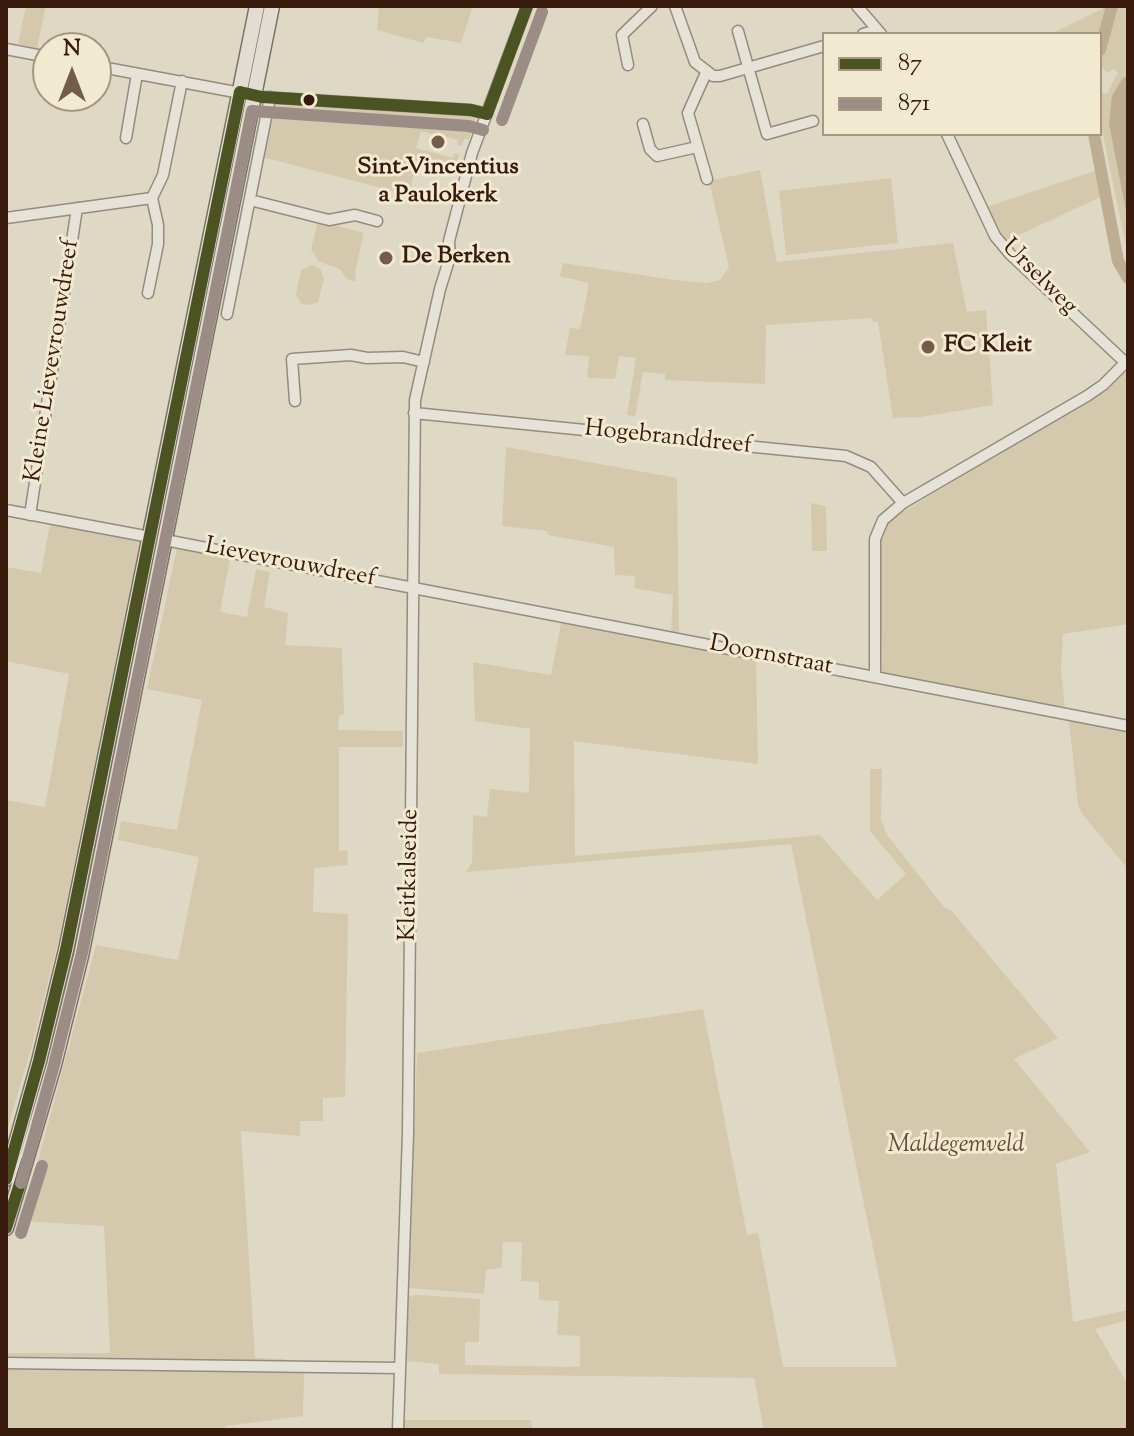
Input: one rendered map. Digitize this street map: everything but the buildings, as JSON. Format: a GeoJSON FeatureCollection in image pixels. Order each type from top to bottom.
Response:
{"type":"FeatureCollection","features":[{"type":"Feature","properties":{"kind":"highway"},"geometry":{"type":"LineString","coordinates":[[247,94],[257,6]]}},
{"type":"Feature","properties":{"kind":"highway"},"geometry":{"type":"LineString","coordinates":[[6,1228],[38,1124],[81,956],[158,538],[247,94],[272,6]]}},
{"type":"Feature","properties":{"kind":"highway"},"geometry":{"type":"LineString","coordinates":[[6,1179],[66,950],[158,538]]}},
{"type":"Feature","properties":{"kind":"street","name":"Kleitkalseide"},"geometry":{"type":"LineString","coordinates":[[398,1430],[408,1133],[414,413],[450,257],[449,241],[472,153],[527,6]]}},
{"type":"Feature","properties":{"kind":"street"},"geometry":{"type":"LineString","coordinates":[[628,65],[622,35],[652,6]]}},
{"type":"Feature","properties":{"kind":"street"},"geometry":{"type":"LineString","coordinates":[[675,6],[695,62],[706,73],[720,76],[822,47]]}},
{"type":"Feature","properties":{"kind":"street"},"geometry":{"type":"LineString","coordinates":[[857,6],[879,32]]}},
{"type":"Feature","properties":{"kind":"street"},"geometry":{"type":"LineString","coordinates":[[738,31],[767,134],[813,121]]}},
{"type":"Feature","properties":{"kind":"street"},"geometry":{"type":"LineString","coordinates":[[6,49],[32,54]]}},
{"type":"Feature","properties":{"kind":"street"},"geometry":{"type":"LineString","coordinates":[[112,69],[270,97],[471,110],[487,114]]}},
{"type":"Feature","properties":{"kind":"street"},"geometry":{"type":"LineString","coordinates":[[706,73],[688,113],[707,179]]}},
{"type":"Feature","properties":{"kind":"street"},"geometry":{"type":"LineString","coordinates":[[126,138],[137,74]]}},
{"type":"Feature","properties":{"kind":"street"},"geometry":{"type":"LineString","coordinates":[[148,293],[158,244],[158,225],[152,198],[163,175],[182,81]]}},
{"type":"Feature","properties":{"kind":"street"},"geometry":{"type":"LineString","coordinates":[[227,314],[270,97]]}},
{"type":"Feature","properties":{"kind":"street"},"geometry":{"type":"LineString","coordinates":[[643,124],[650,149],[657,156],[697,147]]}},
{"type":"Feature","properties":{"kind":"street","name":"Urselweg"},"geometry":{"type":"LineString","coordinates":[[948,136],[995,236],[1010,254],[1125,359]]}},
{"type":"Feature","properties":{"kind":"street"},"geometry":{"type":"LineString","coordinates":[[6,218],[152,198]]}},
{"type":"Feature","properties":{"kind":"street"},"geometry":{"type":"LineString","coordinates":[[250,200],[329,220],[355,215],[377,221]]}},
{"type":"Feature","properties":{"kind":"street","name":"Kleine Lievevrouwdreef"},"geometry":{"type":"LineString","coordinates":[[30,515],[77,208]]}},
{"type":"Feature","properties":{"kind":"street"},"geometry":{"type":"LineString","coordinates":[[295,401],[292,359],[351,355],[403,357],[424,362]]}},
{"type":"Feature","properties":{"kind":"street"},"geometry":{"type":"LineString","coordinates":[[875,677],[875,539],[883,520],[903,503],[1087,396],[1103,385],[1125,359]]}},
{"type":"Feature","properties":{"kind":"street","name":"Hogebranddreef"},"geometry":{"type":"LineString","coordinates":[[414,413],[846,456],[871,467],[903,503]]}},
{"type":"Feature","properties":{"kind":"street","name":"Lievevrouwdreef"},"geometry":{"type":"LineString","coordinates":[[6,510],[414,588]]}},
{"type":"Feature","properties":{"kind":"street","name":"Doornstraat"},"geometry":{"type":"LineString","coordinates":[[414,588],[1128,726]]}},
{"type":"Feature","properties":{"kind":"street"},"geometry":{"type":"LineString","coordinates":[[6,1363],[399,1368]]}},
{"type":"Feature","properties":{"kind":"green space"},"geometry":{"type":"Polygon","coordinates":[[[26,6],[46,6],[40,32],[32,32],[32,47],[18,44],[26,6]]]}},
{"type":"Feature","properties":{"kind":"green space"},"geometry":{"type":"Polygon","coordinates":[[[379,6],[473,6],[461,43],[427,37],[423,43],[377,30],[379,6]]]}},
{"type":"Feature","properties":{"kind":"green space"},"geometry":{"type":"Polygon","coordinates":[[[1108,6],[1128,6],[1128,75],[1122,79],[1109,124],[1128,222],[1128,255],[1102,131],[1102,93],[1107,94],[1118,72],[1114,69],[1106,73],[1102,68],[1102,32],[1055,32],[1108,6]]]}},
{"type":"Feature","properties":{"kind":"green space"},"geometry":{"type":"Polygon","coordinates":[[[271,105],[472,116],[476,120],[469,139],[464,139],[462,146],[457,144],[458,140],[421,131],[416,148],[453,158],[455,153],[459,154],[457,163],[460,166],[459,171],[417,160],[409,195],[262,157],[271,105]]]}},
{"type":"Feature","properties":{"kind":"green space"},"geometry":{"type":"Polygon","coordinates":[[[1089,136],[1099,136],[1111,192],[1004,242],[986,207],[1098,170],[1089,136]]]}},
{"type":"Feature","properties":{"kind":"green space"},"geometry":{"type":"Polygon","coordinates":[[[760,170],[777,262],[953,243],[967,312],[986,310],[993,405],[920,417],[893,418],[878,322],[873,322],[872,318],[766,325],[765,384],[665,380],[665,374],[643,372],[635,416],[627,415],[636,358],[619,356],[615,379],[587,378],[589,356],[565,355],[570,328],[580,329],[589,283],[560,276],[563,263],[674,280],[707,283],[720,280],[729,267],[709,181],[760,170]]]}},
{"type":"Feature","properties":{"kind":"green space"},"geometry":{"type":"Polygon","coordinates":[[[891,178],[898,243],[786,255],[779,191],[891,178]]]}},
{"type":"Feature","properties":{"kind":"green space"},"geometry":{"type":"Polygon","coordinates":[[[318,221],[364,233],[355,272],[356,282],[347,279],[340,269],[318,261],[311,249],[318,221]]]}},
{"type":"Feature","properties":{"kind":"green space"},"geometry":{"type":"Polygon","coordinates":[[[312,265],[321,270],[324,279],[318,302],[302,304],[296,295],[301,270],[312,265]]]}},
{"type":"Feature","properties":{"kind":"green space"},"geometry":{"type":"Polygon","coordinates":[[[1124,369],[1128,373],[1128,624],[1063,634],[1061,669],[1065,709],[882,674],[879,537],[888,521],[1107,389],[1124,369]]]}},
{"type":"Feature","properties":{"kind":"green space"},"geometry":{"type":"Polygon","coordinates":[[[506,447],[677,478],[679,634],[671,633],[673,595],[634,588],[635,576],[615,575],[614,547],[548,535],[547,531],[502,526],[506,447]]]}},
{"type":"Feature","properties":{"kind":"green space"},"geometry":{"type":"Polygon","coordinates":[[[811,503],[826,506],[827,551],[812,551],[811,503]]]}},
{"type":"Feature","properties":{"kind":"green space"},"geometry":{"type":"Polygon","coordinates":[[[50,524],[140,541],[58,943],[6,1134],[6,800],[45,807],[69,674],[6,661],[6,567],[41,573],[50,524]]]}},
{"type":"Feature","properties":{"kind":"green space"},"geometry":{"type":"Polygon","coordinates":[[[177,548],[230,559],[220,612],[247,617],[256,569],[270,572],[264,607],[288,613],[285,645],[342,648],[344,714],[339,716],[338,730],[403,731],[403,747],[339,747],[339,851],[347,850],[348,865],[314,868],[313,912],[348,914],[345,1097],[323,1098],[323,1121],[300,1121],[300,1136],[241,1131],[255,1358],[285,1359],[286,1373],[304,1372],[303,1416],[226,1426],[225,1430],[6,1430],[6,1353],[110,1353],[104,1226],[22,1221],[96,945],[178,960],[199,857],[118,840],[121,821],[177,830],[202,700],[147,689],[177,548]]]}},
{"type":"Feature","properties":{"kind":"green space","name":"Maldegemveld"},"geometry":{"type":"Polygon","coordinates":[[[561,623],[756,659],[758,764],[574,741],[575,856],[820,835],[877,900],[906,874],[870,831],[870,769],[882,769],[881,819],[887,835],[944,907],[951,910],[1058,1038],[1014,1059],[1090,1152],[1056,1164],[1073,1322],[1128,1310],[1128,1320],[1095,1329],[1128,1385],[1128,1430],[764,1430],[754,1378],[439,1374],[439,1364],[406,1361],[409,1296],[417,1295],[480,1299],[479,1342],[465,1342],[465,1365],[580,1367],[580,1336],[557,1335],[559,1301],[539,1300],[539,1282],[521,1281],[522,1242],[503,1242],[502,1268],[486,1270],[484,1294],[409,1288],[417,1053],[703,1009],[747,1235],[758,1233],[783,1367],[897,1367],[791,844],[466,872],[472,863],[473,815],[487,817],[490,789],[529,793],[530,729],[475,721],[473,662],[551,675],[561,623]]]}},
{"type":"Feature","properties":{"kind":"green space"},"geometry":{"type":"Polygon","coordinates":[[[1069,721],[1128,732],[1128,869],[1078,805],[1069,721]]]}},
{"type":"Feature","properties":{"kind":"green space"},"geometry":{"type":"Polygon","coordinates":[[[404,1420],[531,1420],[533,1430],[404,1430],[404,1420]]]}},
{"type":"Feature","properties":{"kind":"shaded area"},"geometry":{"type":"Polygon","coordinates":[[[1128,75],[1128,222],[1109,124],[1112,96],[1128,75]]]}},
{"type":"Feature","properties":{"kind":"waterway"},"geometry":{"type":"LineString","coordinates":[[1102,43],[1112,6]]}},
{"type":"Feature","properties":{"kind":"waterway"},"geometry":{"type":"LineString","coordinates":[[1094,136],[1118,261],[1128,278]]}},
{"type":"Feature","properties":{"kind":"transit line","name":"87"},"geometry":{"type":"LineString","coordinates":[[487,114],[527,6]]}},
{"type":"Feature","properties":{"kind":"transit line","name":"871"},"geometry":{"type":"LineString","coordinates":[[502,120],[542,12]]}},
{"type":"Feature","properties":{"kind":"transit line","name":"87"},"geometry":{"type":"LineString","coordinates":[[6,1179],[66,950],[240,92],[262,97],[471,110],[487,114]]}},
{"type":"Feature","properties":{"kind":"transit line","name":"871"},"geometry":{"type":"LineString","coordinates":[[21,1183],[82,953],[252,111],[469,126],[483,130]]}},
{"type":"Feature","properties":{"kind":"transit line","name":"87"},"geometry":{"type":"LineString","coordinates":[[6,1228],[27,1161]]}},
{"type":"Feature","properties":{"kind":"transit line","name":"871"},"geometry":{"type":"LineString","coordinates":[[21,1233],[42,1166]]}},
{"type":"Feature","properties":{"kind":"place","name":"Sint-Vincentius a Paulokerk"},"geometry":{"type":"Point","coordinates":[438,142]}},
{"type":"Feature","properties":{"kind":"place","name":"De Berken"},"geometry":{"type":"Point","coordinates":[386,258]}},
{"type":"Feature","properties":{"kind":"place","name":"FC Kleit"},"geometry":{"type":"Point","coordinates":[928,347]}}]}
